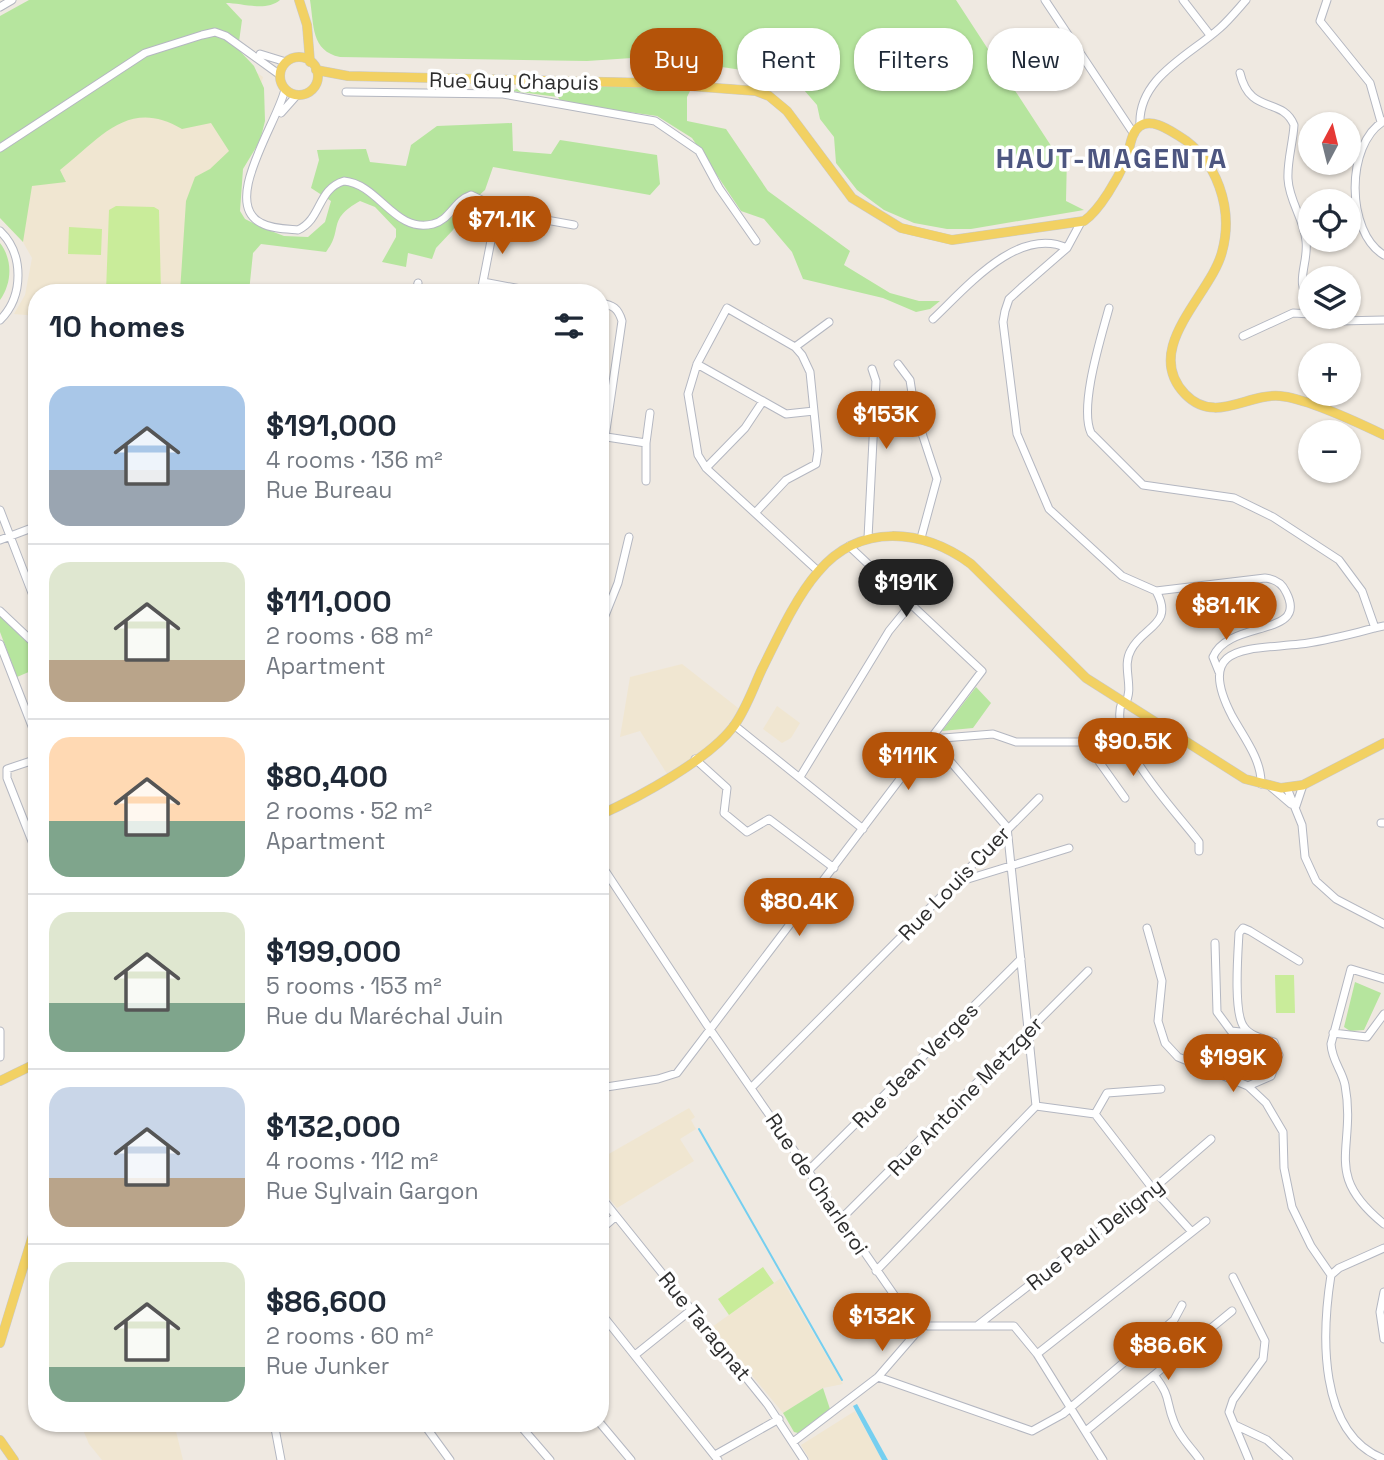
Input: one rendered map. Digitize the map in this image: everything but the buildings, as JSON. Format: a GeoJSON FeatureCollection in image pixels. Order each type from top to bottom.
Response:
{"type":"FeatureCollection","features":[{"type":"Feature","properties":{"kind":"main road"},"geometry":{"type":"LineString","coordinates":[[299,0],[307,25],[310,62],[316,70],[316,84],[308,92],[297,95],[285,89],[280,75],[286,62],[297,58],[310,62]]}},
{"type":"Feature","properties":{"kind":"main road"},"geometry":{"type":"LineString","coordinates":[[297,58],[307,25]]}},
{"type":"Feature","properties":{"kind":"main road","name":"Rue Guy Chapuis"},"geometry":{"type":"LineString","coordinates":[[316,70],[348,76],[649,83],[756,91],[769,96],[788,111],[852,198],[901,228],[953,240],[1080,222]]}},
{"type":"Feature","properties":{"kind":"main road","name":"Rue Guy Chapuis"},"geometry":{"type":"LineString","coordinates":[[316,84],[348,76]]}},
{"type":"Feature","properties":{"kind":"main road"},"geometry":{"type":"LineString","coordinates":[[1080,222],[1089,218],[1125,162],[1137,130],[1156,124],[1193,145],[1211,167],[1221,193],[1225,234],[1222,254],[1174,339],[1170,357],[1179,388],[1196,402],[1212,408],[1244,404],[1269,396],[1290,398],[1384,435]]}},
{"type":"Feature","properties":{"kind":"main road"},"geometry":{"type":"LineString","coordinates":[[609,810],[658,784],[695,759],[734,725],[773,647],[818,572],[849,547],[868,538],[894,534],[921,538],[951,549],[971,564],[1074,668],[1123,703],[1245,779],[1287,788],[1303,785],[1384,743]]}},
{"type":"Feature","properties":{"kind":"main road"},"geometry":{"type":"LineString","coordinates":[[0,1081],[28,1067]]}},
{"type":"Feature","properties":{"kind":"main road"},"geometry":{"type":"LineString","coordinates":[[0,1343],[28,1252]]}},
{"type":"Feature","properties":{"kind":"main road"},"geometry":{"type":"LineString","coordinates":[[0,1440],[14,1460]]}},
{"type":"Feature","properties":{"kind":"street"},"geometry":{"type":"LineString","coordinates":[[0,7],[12,0]]}},
{"type":"Feature","properties":{"kind":"street"},"geometry":{"type":"LineString","coordinates":[[1045,0],[1137,130]]}},
{"type":"Feature","properties":{"kind":"street"},"geometry":{"type":"LineString","coordinates":[[1183,0],[1210,36]]}},
{"type":"Feature","properties":{"kind":"street"},"geometry":{"type":"LineString","coordinates":[[1137,130],[1153,84],[1210,36],[1246,0]]}},
{"type":"Feature","properties":{"kind":"street"},"geometry":{"type":"LineString","coordinates":[[1327,0],[1320,21],[1370,83],[1383,121],[1357,156],[1354,171],[1356,191],[1369,241],[1384,255]]}},
{"type":"Feature","properties":{"kind":"street"},"geometry":{"type":"LineString","coordinates":[[0,148],[145,53],[215,32],[286,62]]}},
{"type":"Feature","properties":{"kind":"street"},"geometry":{"type":"LineString","coordinates":[[244,46],[280,75]]}},
{"type":"Feature","properties":{"kind":"street"},"geometry":{"type":"LineString","coordinates":[[1240,74],[1243,87],[1252,98],[1284,112],[1294,125],[1289,162],[1289,194],[1304,230],[1304,266]]}},
{"type":"Feature","properties":{"kind":"street"},"geometry":{"type":"LineString","coordinates":[[447,80],[447,93]]}},
{"type":"Feature","properties":{"kind":"street"},"geometry":{"type":"LineString","coordinates":[[285,89],[249,177],[246,207],[259,223],[298,230],[308,226],[315,219],[330,188],[344,181],[365,188],[388,209],[415,225],[437,223],[446,218],[459,201],[471,195],[488,204],[496,215],[483,282],[494,284]]}},
{"type":"Feature","properties":{"kind":"street"},"geometry":{"type":"LineString","coordinates":[[346,92],[503,94],[655,121],[699,151],[719,188],[756,241]]}},
{"type":"Feature","properties":{"kind":"street"},"geometry":{"type":"LineString","coordinates":[[275,118],[297,95]]}},
{"type":"Feature","properties":{"kind":"street"},"geometry":{"type":"LineString","coordinates":[[496,215],[502,212],[574,225]]}},
{"type":"Feature","properties":{"kind":"street"},"geometry":{"type":"LineString","coordinates":[[1080,222],[1067,248],[1015,294],[1005,311],[1005,346],[1017,433],[1049,509],[1122,576],[1156,591],[1265,578],[1281,584],[1291,604],[1289,615],[1279,624],[1226,640],[1213,657],[1219,671],[1220,694],[1256,760],[1265,785],[1296,810]]}},
{"type":"Feature","properties":{"kind":"street"},"geometry":{"type":"LineString","coordinates":[[0,231],[14,248],[17,279],[12,304],[0,320]]}},
{"type":"Feature","properties":{"kind":"street"},"geometry":{"type":"LineString","coordinates":[[933,319],[1008,254],[1036,244],[1056,243],[1067,248]]}},
{"type":"Feature","properties":{"kind":"street"},"geometry":{"type":"LineString","coordinates":[[609,304],[619,311],[622,321],[609,400]]}},
{"type":"Feature","properties":{"kind":"street"},"geometry":{"type":"LineString","coordinates":[[755,513],[786,480],[817,464],[810,372],[795,347],[727,308],[697,364],[687,402],[698,455],[706,468],[818,572]]}},
{"type":"Feature","properties":{"kind":"street"},"geometry":{"type":"LineString","coordinates":[[1109,308],[1087,405],[1086,422],[1091,433],[1143,485],[1234,498],[1273,516],[1339,560],[1362,591],[1375,628]]}},
{"type":"Feature","properties":{"kind":"street"},"geometry":{"type":"LineString","coordinates":[[1243,336],[1293,313],[1298,313]]}},
{"type":"Feature","properties":{"kind":"street"},"geometry":{"type":"LineString","coordinates":[[1361,321],[1384,320]]}},
{"type":"Feature","properties":{"kind":"street"},"geometry":{"type":"LineString","coordinates":[[795,347],[829,322]]}},
{"type":"Feature","properties":{"kind":"street"},"geometry":{"type":"LineString","coordinates":[[697,364],[786,414],[814,411]]}},
{"type":"Feature","properties":{"kind":"street"},"geometry":{"type":"LineString","coordinates":[[898,364],[910,380],[915,412],[937,479],[921,538]]}},
{"type":"Feature","properties":{"kind":"street"},"geometry":{"type":"LineString","coordinates":[[868,538],[876,381],[872,369]]}},
{"type":"Feature","properties":{"kind":"street"},"geometry":{"type":"LineString","coordinates":[[706,468],[745,428],[762,401]]}},
{"type":"Feature","properties":{"kind":"street"},"geometry":{"type":"LineString","coordinates":[[646,481],[646,443],[650,414]]}},
{"type":"Feature","properties":{"kind":"street"},"geometry":{"type":"LineString","coordinates":[[609,438],[646,443]]}},
{"type":"Feature","properties":{"kind":"street"},"geometry":{"type":"LineString","coordinates":[[0,510],[28,583]]}},
{"type":"Feature","properties":{"kind":"street"},"geometry":{"type":"LineString","coordinates":[[0,540],[28,529]]}},
{"type":"Feature","properties":{"kind":"street"},"geometry":{"type":"LineString","coordinates":[[609,606],[618,583],[629,537]]}},
{"type":"Feature","properties":{"kind":"street"},"geometry":{"type":"LineString","coordinates":[[609,1087],[658,1079],[677,1073],[982,671],[849,547]]}},
{"type":"Feature","properties":{"kind":"street"},"geometry":{"type":"LineString","coordinates":[[1156,591],[1162,604],[1161,615],[1126,660],[1129,692],[1118,721],[1126,745],[1199,842],[1199,851]]}},
{"type":"Feature","properties":{"kind":"street"},"geometry":{"type":"LineString","coordinates":[[800,777],[889,631],[911,604]]}},
{"type":"Feature","properties":{"kind":"street"},"geometry":{"type":"LineString","coordinates":[[0,611],[28,637]]}},
{"type":"Feature","properties":{"kind":"street"},"geometry":{"type":"LineString","coordinates":[[1219,671],[1227,659],[1240,650],[1261,645],[1302,644],[1384,626]]}},
{"type":"Feature","properties":{"kind":"street"},"geometry":{"type":"LineString","coordinates":[[0,644],[28,716]]}},
{"type":"Feature","properties":{"kind":"street"},"geometry":{"type":"LineString","coordinates":[[734,725],[863,829]]}},
{"type":"Feature","properties":{"kind":"street"},"geometry":{"type":"LineString","coordinates":[[931,739],[993,734],[1016,742],[1085,742],[1125,798]]}},
{"type":"Feature","properties":{"kind":"street"},"geometry":{"type":"LineString","coordinates":[[931,739],[1007,827],[1037,1106]]}},
{"type":"Feature","properties":{"kind":"street"},"geometry":{"type":"LineString","coordinates":[[695,759],[727,788],[724,813],[732,822],[747,832],[769,819],[834,868]]}},
{"type":"Feature","properties":{"kind":"street"},"geometry":{"type":"LineString","coordinates":[[1245,779],[1257,771],[1256,760]]}},
{"type":"Feature","properties":{"kind":"street"},"geometry":{"type":"LineString","coordinates":[[28,762],[7,769],[7,778],[28,831]]}},
{"type":"Feature","properties":{"kind":"street"},"geometry":{"type":"LineString","coordinates":[[1296,810],[1303,785]]}},
{"type":"Feature","properties":{"kind":"street"},"geometry":{"type":"LineString","coordinates":[[1287,788],[1302,825],[1305,857],[1316,881],[1336,899],[1384,924]]}},
{"type":"Feature","properties":{"kind":"street","name":"Rue Louis Cuer"},"geometry":{"type":"LineString","coordinates":[[751,1088],[955,884],[1007,827],[1039,798]]}},
{"type":"Feature","properties":{"kind":"street"},"geometry":{"type":"LineString","coordinates":[[955,884],[1069,848]]}},
{"type":"Feature","properties":{"kind":"street","name":"Rue de Charleroi"},"geometry":{"type":"LineString","coordinates":[[609,877],[876,1271],[908,1315],[923,1325]]}},
{"type":"Feature","properties":{"kind":"street"},"geometry":{"type":"LineString","coordinates":[[1147,928],[1162,981],[1158,1021],[1165,1043],[1178,1057],[1248,1086],[1266,1103],[1283,1132],[1284,1168],[1292,1207],[1311,1246],[1331,1275],[1327,1315],[1330,1390],[1342,1420],[1357,1440],[1374,1455],[1384,1459]]}},
{"type":"Feature","properties":{"kind":"street"},"geometry":{"type":"LineString","coordinates":[[1250,1033],[1243,1026],[1240,1013],[1239,933],[1243,928],[1250,931],[1299,961]]}},
{"type":"Feature","properties":{"kind":"street"},"geometry":{"type":"LineString","coordinates":[[1215,943],[1217,1012],[1231,1031],[1250,1033],[1274,1042],[1279,1055],[1272,1076],[1248,1086]]}},
{"type":"Feature","properties":{"kind":"street","name":"Rue Jean Verges"},"geometry":{"type":"LineString","coordinates":[[809,1170],[1021,959]]}},
{"type":"Feature","properties":{"kind":"street"},"geometry":{"type":"LineString","coordinates":[[1384,979],[1351,969],[1333,1033],[1332,1057],[1345,1087],[1346,1178],[1354,1197],[1384,1224]]}},
{"type":"Feature","properties":{"kind":"street","name":"Rue Antoine Metzger"},"geometry":{"type":"LineString","coordinates":[[841,1219],[1088,971]]}},
{"type":"Feature","properties":{"kind":"street"},"geometry":{"type":"LineString","coordinates":[[1333,1033],[1367,1037],[1384,1014]]}},
{"type":"Feature","properties":{"kind":"street"},"geometry":{"type":"LineString","coordinates":[[0,1031],[0,1057]]}},
{"type":"Feature","properties":{"kind":"street"},"geometry":{"type":"LineString","coordinates":[[1095,1114],[1107,1093],[1161,1090]]}},
{"type":"Feature","properties":{"kind":"street"},"geometry":{"type":"LineString","coordinates":[[1037,1106],[1095,1114],[1153,1189],[1192,1232]]}},
{"type":"Feature","properties":{"kind":"street"},"geometry":{"type":"LineString","coordinates":[[876,1271],[1037,1106]]}},
{"type":"Feature","properties":{"kind":"street","name":"Rue Paul Deligny"},"geometry":{"type":"LineString","coordinates":[[978,1325],[1153,1189],[1211,1139]]}},
{"type":"Feature","properties":{"kind":"street","name":"Rue Taragnat"},"geometry":{"type":"LineString","coordinates":[[609,1209],[779,1419],[804,1460]]}},
{"type":"Feature","properties":{"kind":"street"},"geometry":{"type":"LineString","coordinates":[[609,1222],[615,1217]]}},
{"type":"Feature","properties":{"kind":"street"},"geometry":{"type":"LineString","coordinates":[[1037,1354],[1206,1221]]}},
{"type":"Feature","properties":{"kind":"street"},"geometry":{"type":"LineString","coordinates":[[1331,1275],[1339,1268],[1384,1248]]}},
{"type":"Feature","properties":{"kind":"street"},"geometry":{"type":"LineString","coordinates":[[1233,1277],[1265,1341],[1263,1359],[1233,1400],[1229,1412],[1249,1460]]}},
{"type":"Feature","properties":{"kind":"street"},"geometry":{"type":"LineString","coordinates":[[1384,1292],[1380,1312],[1384,1339]]}},
{"type":"Feature","properties":{"kind":"street"},"geometry":{"type":"LineString","coordinates":[[878,1377],[1032,1432],[1071,1407],[1174,1321],[1182,1305]]}},
{"type":"Feature","properties":{"kind":"street"},"geometry":{"type":"LineString","coordinates":[[635,1355],[691,1310]]}},
{"type":"Feature","properties":{"kind":"street"},"geometry":{"type":"LineString","coordinates":[[1087,1430],[1232,1311]]}},
{"type":"Feature","properties":{"kind":"street"},"geometry":{"type":"LineString","coordinates":[[609,1323],[717,1458],[779,1419]]}},
{"type":"Feature","properties":{"kind":"street"},"geometry":{"type":"LineString","coordinates":[[793,1442],[878,1377],[923,1325],[1014,1326],[1037,1354],[1087,1430],[1102,1460]]}},
{"type":"Feature","properties":{"kind":"street"},"geometry":{"type":"LineString","coordinates":[[1154,1376],[1168,1393],[1172,1420],[1184,1443],[1200,1460]]}},
{"type":"Feature","properties":{"kind":"street"},"geometry":{"type":"LineString","coordinates":[[1235,1425],[1267,1440],[1289,1460]]}},
{"type":"Feature","properties":{"kind":"street"},"geometry":{"type":"LineString","coordinates":[[276,1432],[281,1460]]}},
{"type":"Feature","properties":{"kind":"street"},"geometry":{"type":"LineString","coordinates":[[430,1432],[450,1460]]}},
{"type":"Feature","properties":{"kind":"street"},"geometry":{"type":"LineString","coordinates":[[526,1432],[550,1460]]}},
{"type":"Feature","properties":{"kind":"street"},"geometry":{"type":"LineString","coordinates":[[608,1432],[631,1460]]}},
{"type":"Feature","properties":{"kind":"shaded area"},"geometry":{"type":"Polygon","coordinates":[[[246,65],[263,77],[234,175],[238,284],[28,284],[28,315],[14,314],[25,295],[32,258],[23,242],[0,218],[0,157],[246,65]]]}},
{"type":"Feature","properties":{"kind":"shaded area"},"geometry":{"type":"Polygon","coordinates":[[[682,664],[742,711],[734,725],[669,777],[640,731],[620,737],[630,677],[682,664]]]}},
{"type":"Feature","properties":{"kind":"shaded area"},"geometry":{"type":"Polygon","coordinates":[[[777,706],[800,723],[791,738],[782,743],[763,729],[777,706]]]}},
{"type":"Feature","properties":{"kind":"shaded area"},"geometry":{"type":"Polygon","coordinates":[[[689,1108],[695,1117],[691,1120],[696,1129],[680,1139],[694,1161],[617,1208],[609,1198],[609,1154],[689,1108]]]}},
{"type":"Feature","properties":{"kind":"shaded area"},"geometry":{"type":"Polygon","coordinates":[[[781,1278],[843,1384],[823,1388],[783,1413],[712,1327],[781,1278]]]}},
{"type":"Feature","properties":{"kind":"shaded area"},"geometry":{"type":"Polygon","coordinates":[[[855,1411],[882,1460],[810,1460],[801,1445],[855,1411]]]}},
{"type":"Feature","properties":{"kind":"shaded area"},"geometry":{"type":"Polygon","coordinates":[[[84,1432],[176,1432],[183,1460],[102,1460],[89,1444],[84,1432]]]}},
{"type":"Feature","properties":{"kind":"green space"},"geometry":{"type":"Polygon","coordinates":[[[29,0],[280,0],[268,6],[226,3],[242,20],[238,49],[254,66],[264,88],[265,121],[260,141],[243,169],[240,211],[245,219],[284,236],[308,237],[325,222],[331,201],[311,188],[319,160],[317,150],[366,149],[370,162],[406,166],[411,145],[437,126],[512,123],[513,151],[551,154],[560,140],[657,155],[660,184],[650,195],[493,167],[485,190],[466,207],[453,230],[436,248],[432,259],[408,253],[406,267],[382,262],[396,237],[396,229],[375,207],[360,201],[339,219],[326,252],[261,244],[253,253],[250,284],[181,284],[186,201],[195,177],[210,169],[229,151],[211,123],[182,129],[163,120],[146,118],[130,120],[116,126],[60,170],[66,182],[32,186],[23,242],[0,218],[0,16],[29,0]]]}},
{"type":"Feature","properties":{"kind":"green space"},"geometry":{"type":"Polygon","coordinates":[[[310,0],[956,0],[987,48],[987,91],[1015,91],[1057,155],[1067,155],[1066,201],[1084,210],[971,229],[947,229],[914,223],[884,210],[857,190],[836,163],[834,137],[820,119],[817,105],[805,91],[840,91],[840,28],[737,28],[737,69],[723,67],[723,28],[630,28],[630,58],[587,61],[340,57],[324,49],[314,27],[310,0]]]}},
{"type":"Feature","properties":{"kind":"green space"},"geometry":{"type":"Polygon","coordinates":[[[535,81],[630,83],[630,91],[690,91],[687,97],[687,121],[726,129],[768,191],[850,251],[844,265],[890,293],[919,301],[940,301],[930,309],[916,312],[883,298],[803,279],[792,252],[764,219],[741,211],[692,138],[657,116],[629,112],[625,115],[562,104],[558,97],[512,91],[535,81]]]}},
{"type":"Feature","properties":{"kind":"green space"},"geometry":{"type":"Polygon","coordinates":[[[116,206],[154,207],[159,210],[161,284],[106,284],[109,210],[116,206]]]}},
{"type":"Feature","properties":{"kind":"green space"},"geometry":{"type":"Polygon","coordinates":[[[69,227],[102,229],[101,255],[68,254],[69,227]]]}},
{"type":"Feature","properties":{"kind":"green space"},"geometry":{"type":"Polygon","coordinates":[[[0,243],[9,264],[9,279],[0,300],[0,243]]]}},
{"type":"Feature","properties":{"kind":"green space"},"geometry":{"type":"Polygon","coordinates":[[[0,615],[28,640],[28,672],[17,677],[0,632],[0,615]]]}},
{"type":"Feature","properties":{"kind":"green space"},"geometry":{"type":"Polygon","coordinates":[[[976,687],[991,703],[973,728],[942,731],[976,687]]]}},
{"type":"Feature","properties":{"kind":"green space"},"geometry":{"type":"Polygon","coordinates":[[[1275,975],[1294,975],[1295,1013],[1276,1013],[1275,975]]]}},
{"type":"Feature","properties":{"kind":"green space"},"geometry":{"type":"Polygon","coordinates":[[[1355,982],[1381,993],[1364,1030],[1350,1031],[1344,1027],[1355,982]]]}},
{"type":"Feature","properties":{"kind":"green space"},"geometry":{"type":"Polygon","coordinates":[[[763,1267],[774,1283],[729,1315],[718,1299],[763,1267]]]}},
{"type":"Feature","properties":{"kind":"green space"},"geometry":{"type":"Polygon","coordinates":[[[823,1388],[830,1409],[798,1433],[794,1432],[783,1413],[823,1388]]]}},
{"type":"Feature","properties":{"kind":"water"},"geometry":{"type":"Polygon","coordinates":[[[857,1404],[888,1460],[882,1460],[853,1406],[857,1404]]]}},
{"type":"Feature","properties":{"kind":"waterway"},"geometry":{"type":"LineString","coordinates":[[699,1129],[842,1380]]}},
{"type":"Feature","properties":{"kind":"district","name":"HAUT-MAGENTA"},"geometry":{"type":"Point","coordinates":[1112,158]}}]}
